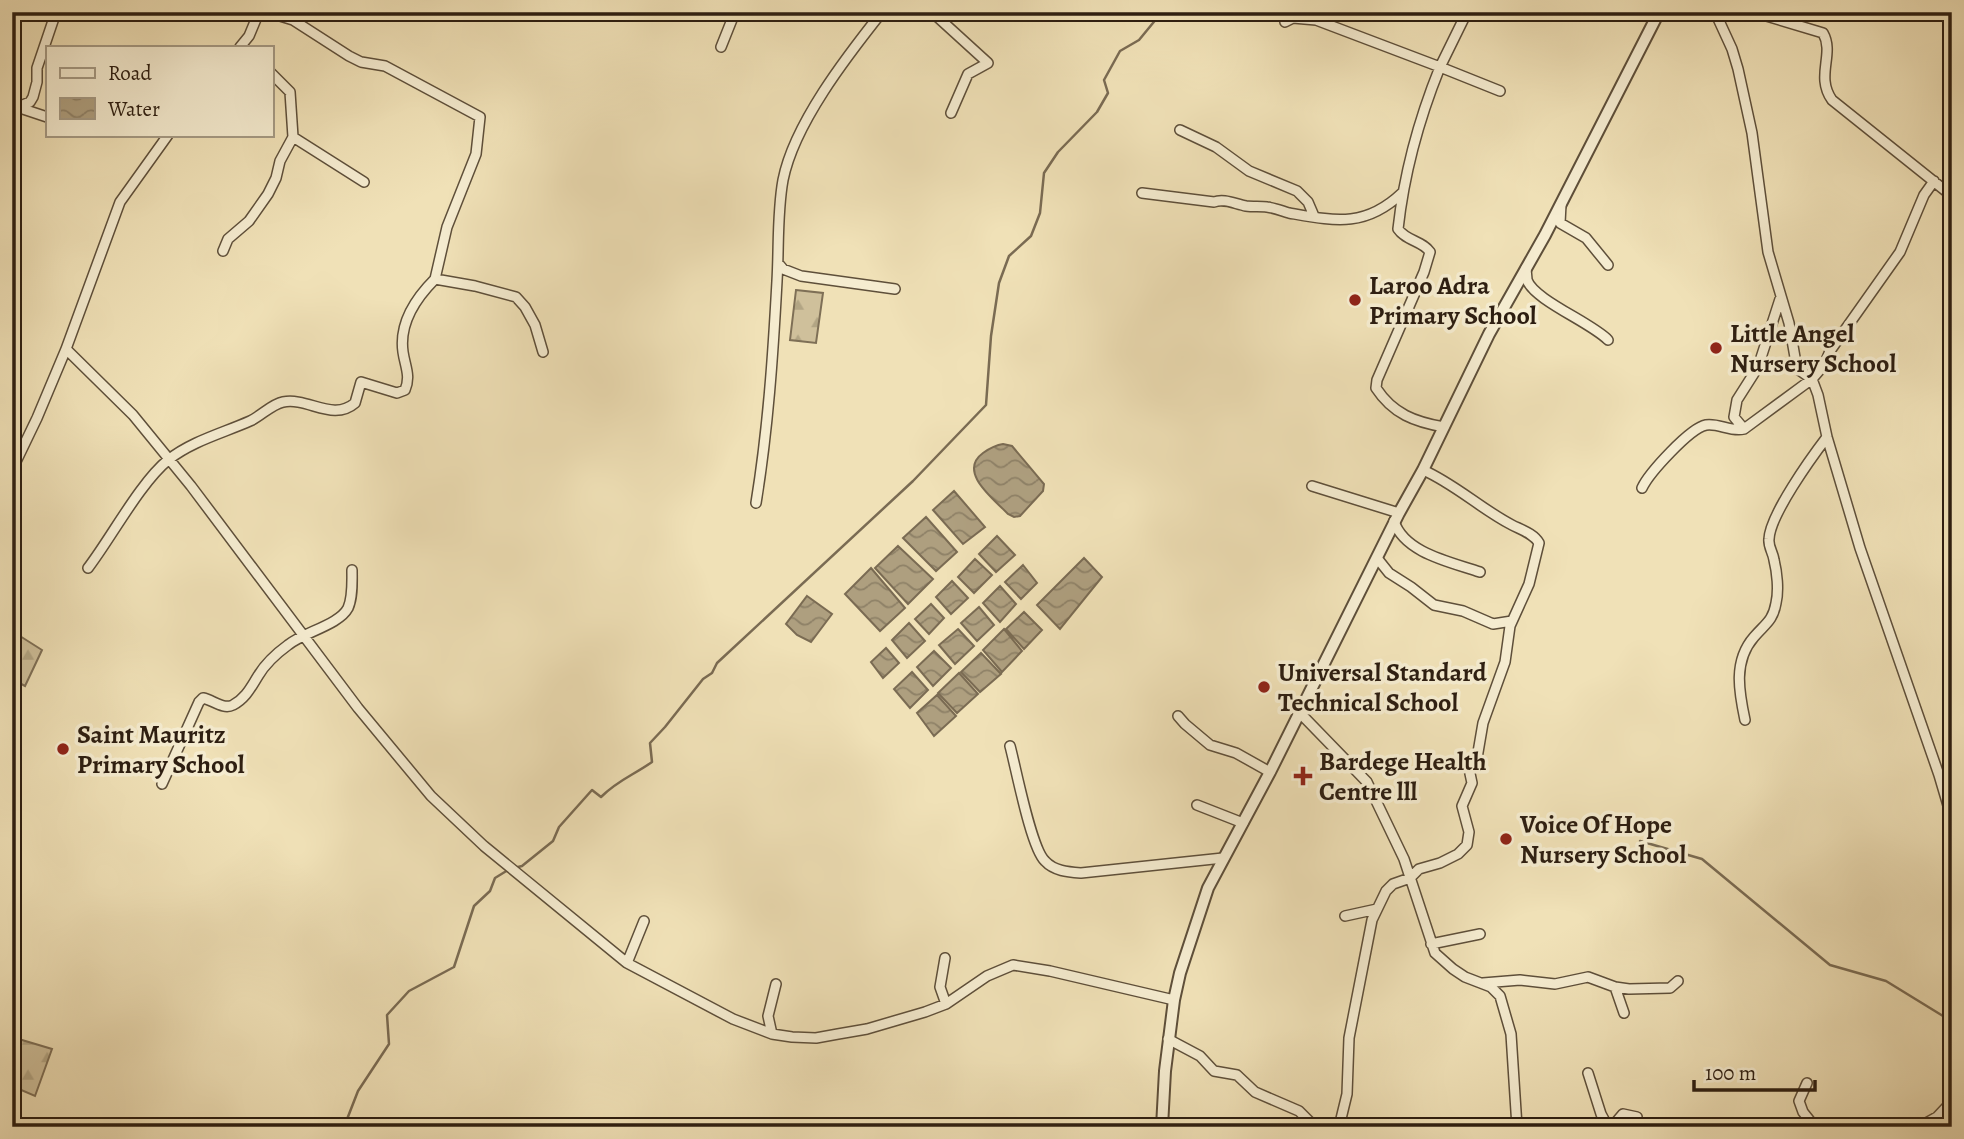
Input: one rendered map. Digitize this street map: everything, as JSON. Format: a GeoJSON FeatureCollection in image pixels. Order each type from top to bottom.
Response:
{"type":"FeatureCollection","features":[{"type":"Feature","properties":{"kind":"street"},"geometry":{"type":"LineString","coordinates":[[14,106],[30,102],[33,97],[37,68],[56,12]]}},
{"type":"Feature","properties":{"kind":"street"},"geometry":{"type":"LineString","coordinates":[[243,46],[259,12]]}},
{"type":"Feature","properties":{"kind":"street"},"geometry":{"type":"LineString","coordinates":[[88,568],[152,477],[169,460],[211,436],[251,421],[282,402],[307,404],[336,411],[345,410],[355,403],[362,382],[391,391],[402,392],[407,387],[402,351],[404,326],[414,305],[435,279],[447,227],[476,154],[480,117],[385,66],[361,62],[349,56],[293,20],[267,12]]}},
{"type":"Feature","properties":{"kind":"street"},"geometry":{"type":"LineString","coordinates":[[721,47],[735,12]]}},
{"type":"Feature","properties":{"kind":"street"},"geometry":{"type":"LineString","coordinates":[[756,503],[771,382],[783,179],[801,133],[830,82],[882,12]]}},
{"type":"Feature","properties":{"kind":"street"},"geometry":{"type":"LineString","coordinates":[[932,12],[988,63],[968,74],[951,113]]}},
{"type":"Feature","properties":{"kind":"street"},"geometry":{"type":"LineString","coordinates":[[1444,427],[1420,423],[1402,415],[1376,388],[1430,252],[1427,247],[1404,236],[1398,229],[1402,194],[1424,109],[1440,67],[1467,12]]}},
{"type":"Feature","properties":{"kind":"street"},"geometry":{"type":"LineString","coordinates":[[1162,1127],[1168,1039],[1174,1000],[1180,972],[1208,888],[1270,772],[1489,334],[1561,203],[1659,12]]}},
{"type":"Feature","properties":{"kind":"street"},"geometry":{"type":"LineString","coordinates":[[1715,12],[1732,49],[1748,109],[1768,252],[1796,363],[1799,370],[1812,379],[1818,395],[1827,437],[1860,548],[1952,819]]}},
{"type":"Feature","properties":{"kind":"street"},"geometry":{"type":"LineString","coordinates":[[1754,12],[1823,33],[1826,41],[1824,86],[1832,100],[1952,196]]}},
{"type":"Feature","properties":{"kind":"street"},"geometry":{"type":"LineString","coordinates":[[1285,22],[1293,18],[1316,20],[1500,91]]}},
{"type":"Feature","properties":{"kind":"street"},"geometry":{"type":"LineString","coordinates":[[223,251],[228,239],[249,221],[268,194],[280,161],[293,137],[290,92],[273,75]]}},
{"type":"Feature","properties":{"kind":"street"},"geometry":{"type":"LineString","coordinates":[[14,106],[46,117]]}},
{"type":"Feature","properties":{"kind":"street"},"geometry":{"type":"LineString","coordinates":[[1180,131],[1216,147],[1250,171],[1297,191],[1308,202],[1314,216]]}},
{"type":"Feature","properties":{"kind":"street"},"geometry":{"type":"LineString","coordinates":[[12,470],[66,349],[120,202],[167,136]]}},
{"type":"Feature","properties":{"kind":"street"},"geometry":{"type":"LineString","coordinates":[[293,137],[364,182]]}},
{"type":"Feature","properties":{"kind":"street"},"geometry":{"type":"LineString","coordinates":[[1642,488],[1658,463],[1703,426],[1716,426],[1731,431],[1744,429],[1812,379],[1900,251],[1924,195],[1934,181]]}},
{"type":"Feature","properties":{"kind":"street"},"geometry":{"type":"LineString","coordinates":[[1142,193],[1214,202],[1222,200],[1234,204],[1354,220],[1382,210],[1402,194]]}},
{"type":"Feature","properties":{"kind":"street"},"geometry":{"type":"LineString","coordinates":[[1561,203],[1560,223],[1586,238],[1608,265]]}},
{"type":"Feature","properties":{"kind":"street"},"geometry":{"type":"LineString","coordinates":[[778,263],[783,269],[801,276],[895,289]]}},
{"type":"Feature","properties":{"kind":"street"},"geometry":{"type":"LineString","coordinates":[[1526,267],[1527,279],[1533,289],[1580,321],[1599,330],[1608,340]]}},
{"type":"Feature","properties":{"kind":"street"},"geometry":{"type":"LineString","coordinates":[[435,279],[516,297],[535,325],[543,352]]}},
{"type":"Feature","properties":{"kind":"street"},"geometry":{"type":"LineString","coordinates":[[1744,429],[1735,420],[1735,406],[1758,368],[1780,299]]}},
{"type":"Feature","properties":{"kind":"street"},"geometry":{"type":"LineString","coordinates":[[66,349],[124,406],[169,460],[386,743],[449,815],[543,896],[627,963],[733,1018],[772,1034],[816,1038],[867,1029],[946,1004],[988,976],[1013,965],[1051,971],[1174,1000]]}},
{"type":"Feature","properties":{"kind":"street"},"geometry":{"type":"LineString","coordinates":[[1745,720],[1740,694],[1741,660],[1753,638],[1771,620],[1777,598],[1775,561],[1769,537],[1785,498],[1827,437]]}},
{"type":"Feature","properties":{"kind":"street"},"geometry":{"type":"LineString","coordinates":[[1339,1127],[1348,1086],[1349,1038],[1368,936],[1377,909],[1386,891],[1393,884],[1410,878],[1417,870],[1440,863],[1463,851],[1467,845],[1469,832],[1462,806],[1472,783],[1469,769],[1476,764],[1483,723],[1505,662],[1512,621],[1529,584],[1538,540],[1494,515],[1441,477],[1423,470]]}},
{"type":"Feature","properties":{"kind":"street"},"geometry":{"type":"LineString","coordinates":[[1312,486],[1397,517]]}},
{"type":"Feature","properties":{"kind":"street"},"geometry":{"type":"LineString","coordinates":[[1397,517],[1399,535],[1417,547],[1480,572]]}},
{"type":"Feature","properties":{"kind":"street"},"geometry":{"type":"LineString","coordinates":[[1377,558],[1389,573],[1434,605],[1463,611],[1493,624],[1512,621]]}},
{"type":"Feature","properties":{"kind":"street"},"geometry":{"type":"LineString","coordinates":[[162,783],[199,702],[203,698],[224,706],[235,704],[251,688],[272,659],[303,634],[324,626],[346,610],[352,588],[352,570]]}},
{"type":"Feature","properties":{"kind":"street"},"geometry":{"type":"LineString","coordinates":[[1299,712],[1367,782],[1404,859],[1431,944],[1443,962],[1465,977],[1483,982],[1520,980],[1555,984],[1588,977],[1615,987],[1670,988],[1678,981]]}},
{"type":"Feature","properties":{"kind":"street"},"geometry":{"type":"LineString","coordinates":[[1178,716],[1210,745],[1236,753],[1270,772]]}},
{"type":"Feature","properties":{"kind":"street"},"geometry":{"type":"LineString","coordinates":[[1010,746],[1035,842],[1042,859],[1049,865],[1069,873],[1081,873],[1223,858]]}},
{"type":"Feature","properties":{"kind":"street"},"geometry":{"type":"LineString","coordinates":[[1197,805],[1243,823]]}},
{"type":"Feature","properties":{"kind":"street"},"geometry":{"type":"LineString","coordinates":[[1345,916],[1377,909]]}},
{"type":"Feature","properties":{"kind":"street"},"geometry":{"type":"LineString","coordinates":[[627,963],[644,921]]}},
{"type":"Feature","properties":{"kind":"street"},"geometry":{"type":"LineString","coordinates":[[1431,944],[1480,934]]}},
{"type":"Feature","properties":{"kind":"street"},"geometry":{"type":"LineString","coordinates":[[945,958],[940,987],[946,1004]]}},
{"type":"Feature","properties":{"kind":"street"},"geometry":{"type":"LineString","coordinates":[[1483,982],[1500,996],[1508,1019],[1517,1127]]}},
{"type":"Feature","properties":{"kind":"street"},"geometry":{"type":"LineString","coordinates":[[772,1034],[768,1016],[776,984]]}},
{"type":"Feature","properties":{"kind":"street"},"geometry":{"type":"LineString","coordinates":[[1615,987],[1624,1013]]}},
{"type":"Feature","properties":{"kind":"street"},"geometry":{"type":"LineString","coordinates":[[1168,1039],[1200,1056],[1214,1071],[1237,1075],[1255,1092],[1299,1111],[1315,1127]]}},
{"type":"Feature","properties":{"kind":"street"},"geometry":{"type":"LineString","coordinates":[[1588,1073],[1601,1114],[1610,1127],[1623,1114],[1637,1117]]}},
{"type":"Feature","properties":{"kind":"street"},"geometry":{"type":"LineString","coordinates":[[1807,1083],[1799,1101],[1803,1112],[1815,1127]]}},
{"type":"Feature","properties":{"kind":"street"},"geometry":{"type":"LineString","coordinates":[[1919,1127],[1937,1116],[1952,1101]]}},
{"type":"Feature","properties":{"kind":"green space"},"geometry":{"type":"Polygon","coordinates":[[[796,290],[823,293],[816,343],[790,340],[796,290]]]}},
{"type":"Feature","properties":{"kind":"green space"},"geometry":{"type":"Polygon","coordinates":[[[12,631],[42,650],[25,686],[12,679],[12,631]]]}},
{"type":"Feature","properties":{"kind":"green space"},"geometry":{"type":"Polygon","coordinates":[[[12,1037],[52,1049],[35,1096],[12,1086],[12,1037]]]}},
{"type":"Feature","properties":{"kind":"water"},"geometry":{"type":"Polygon","coordinates":[[[1003,444],[1012,446],[1044,484],[1043,491],[1020,516],[1008,514],[980,485],[976,477],[976,460],[988,450],[1003,444]]]}},
{"type":"Feature","properties":{"kind":"water"},"geometry":{"type":"Polygon","coordinates":[[[954,491],[985,527],[963,544],[933,510],[954,491]]]}},
{"type":"Feature","properties":{"kind":"water"},"geometry":{"type":"Polygon","coordinates":[[[926,517],[957,552],[936,571],[903,538],[926,517]]]}},
{"type":"Feature","properties":{"kind":"water"},"geometry":{"type":"Polygon","coordinates":[[[997,536],[1015,555],[996,572],[979,554],[997,536]]]}},
{"type":"Feature","properties":{"kind":"water"},"geometry":{"type":"Polygon","coordinates":[[[898,546],[933,579],[908,604],[875,568],[898,546]]]}},
{"type":"Feature","properties":{"kind":"water"},"geometry":{"type":"Polygon","coordinates":[[[1084,558],[1102,577],[1060,629],[1037,605],[1084,558]]]}},
{"type":"Feature","properties":{"kind":"water"},"geometry":{"type":"Polygon","coordinates":[[[975,559],[992,575],[974,593],[958,577],[975,559]]]}},
{"type":"Feature","properties":{"kind":"water"},"geometry":{"type":"Polygon","coordinates":[[[1023,565],[1037,583],[1021,599],[1005,582],[1023,565]]]}},
{"type":"Feature","properties":{"kind":"water"},"geometry":{"type":"Polygon","coordinates":[[[871,568],[905,608],[880,631],[845,594],[871,568]]]}},
{"type":"Feature","properties":{"kind":"water"},"geometry":{"type":"Polygon","coordinates":[[[952,581],[968,598],[951,614],[936,597],[952,581]]]}},
{"type":"Feature","properties":{"kind":"water"},"geometry":{"type":"Polygon","coordinates":[[[1000,586],[1016,604],[1000,622],[983,603],[1000,586]]]}},
{"type":"Feature","properties":{"kind":"water"},"geometry":{"type":"Polygon","coordinates":[[[807,596],[832,614],[811,642],[797,635],[786,624],[807,596]]]}},
{"type":"Feature","properties":{"kind":"water"},"geometry":{"type":"Polygon","coordinates":[[[931,604],[944,618],[929,634],[915,619],[931,604]]]}},
{"type":"Feature","properties":{"kind":"water"},"geometry":{"type":"Polygon","coordinates":[[[979,607],[994,625],[977,641],[961,623],[979,607]]]}},
{"type":"Feature","properties":{"kind":"water"},"geometry":{"type":"Polygon","coordinates":[[[1024,612],[1042,630],[1024,649],[1006,629],[1024,612]]]}},
{"type":"Feature","properties":{"kind":"water"},"geometry":{"type":"Polygon","coordinates":[[[909,623],[925,641],[907,658],[892,640],[909,623]]]}},
{"type":"Feature","properties":{"kind":"water"},"geometry":{"type":"Polygon","coordinates":[[[958,629],[974,646],[955,664],[939,645],[958,629]]]}},
{"type":"Feature","properties":{"kind":"water"},"geometry":{"type":"Polygon","coordinates":[[[1004,629],[1022,651],[1002,672],[983,650],[1004,629]]]}},
{"type":"Feature","properties":{"kind":"water"},"geometry":{"type":"Polygon","coordinates":[[[886,648],[899,663],[883,678],[871,662],[886,648]]]}},
{"type":"Feature","properties":{"kind":"water"},"geometry":{"type":"Polygon","coordinates":[[[934,651],[951,668],[933,686],[917,667],[934,651]]]}},
{"type":"Feature","properties":{"kind":"water"},"geometry":{"type":"Polygon","coordinates":[[[981,653],[1001,674],[980,692],[961,672],[981,653]]]}},
{"type":"Feature","properties":{"kind":"water"},"geometry":{"type":"Polygon","coordinates":[[[912,672],[928,690],[910,708],[894,689],[912,672]]]}},
{"type":"Feature","properties":{"kind":"water"},"geometry":{"type":"Polygon","coordinates":[[[959,673],[978,694],[957,713],[938,693],[959,673]]]}},
{"type":"Feature","properties":{"kind":"water"},"geometry":{"type":"Polygon","coordinates":[[[937,695],[956,716],[934,736],[917,713],[937,695]]]}},
{"type":"Feature","properties":{"kind":"waterway"},"geometry":{"type":"LineString","coordinates":[[514,868],[522,866],[553,841],[559,827],[592,790],[601,797],[619,782],[652,762],[650,743],[703,679],[712,673],[717,663],[913,481],[986,405],[991,336],[999,283],[1009,256],[1031,236],[1040,213],[1044,173],[1058,152],[1097,112],[1108,93],[1104,80],[1120,51],[1139,40],[1162,12]]}},
{"type":"Feature","properties":{"kind":"waterway"},"geometry":{"type":"LineString","coordinates":[[1640,841],[1702,859],[1830,965],[1886,981],[1952,1024]]}},
{"type":"Feature","properties":{"kind":"waterway"},"geometry":{"type":"LineString","coordinates":[[344,1127],[358,1091],[389,1044],[387,1015],[409,991],[454,967],[474,906],[490,891],[495,878],[508,870]]}},
{"type":"Feature","properties":{"kind":"place","name":"Laroo Adra Primary School"},"geometry":{"type":"Point","coordinates":[1355,300]}},
{"type":"Feature","properties":{"kind":"place","name":"Little Angel Nursery School"},"geometry":{"type":"Point","coordinates":[1716,348]}},
{"type":"Feature","properties":{"kind":"place","name":"Universal Standard Technical School"},"geometry":{"type":"Point","coordinates":[1264,687]}},
{"type":"Feature","properties":{"kind":"place","name":"Saint Mauritz Primary School"},"geometry":{"type":"Point","coordinates":[63,749]}},
{"type":"Feature","properties":{"kind":"place","name":"Bardege Health Centre lll"},"geometry":{"type":"Point","coordinates":[1303,776]}},
{"type":"Feature","properties":{"kind":"place","name":"Voice Of Hope Nursery School"},"geometry":{"type":"Point","coordinates":[1506,839]}}]}
